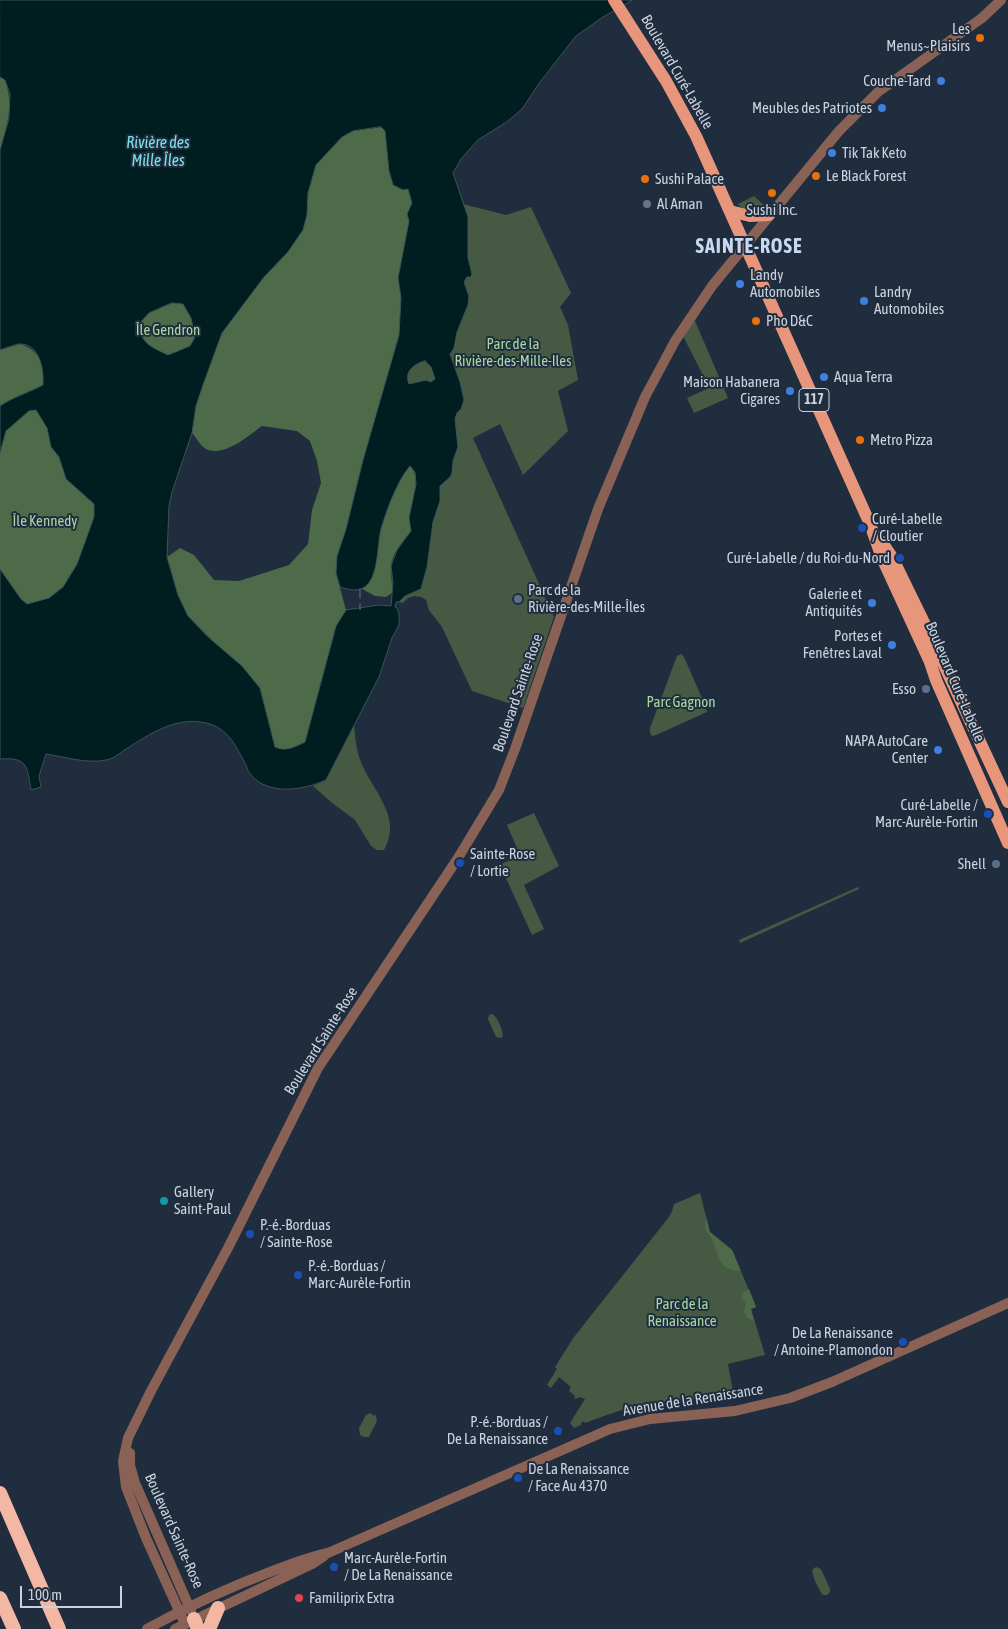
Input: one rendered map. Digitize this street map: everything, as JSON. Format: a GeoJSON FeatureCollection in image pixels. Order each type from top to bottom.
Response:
{"type":"FeatureCollection","features":[{"type":"Feature","properties":{"kind":"highway"},"geometry":{"type":"LineString","coordinates":[[0,1493],[59,1629]]}},
{"type":"Feature","properties":{"kind":"highway"},"geometry":{"type":"LineString","coordinates":[[0,1598],[14,1629]]}},
{"type":"Feature","properties":{"kind":"highway"},"geometry":{"type":"LineString","coordinates":[[208,1629],[218,1608]]}},
{"type":"Feature","properties":{"kind":"main road","name":"Boulevard Curé-Labelle"},"geometry":{"type":"LineString","coordinates":[[614,0],[683,110],[874,532],[882,558],[930,662],[936,680],[1008,843]]}},
{"type":"Feature","properties":{"kind":"main road"},"geometry":{"type":"LineString","coordinates":[[730,211],[750,216],[768,215]]}},
{"type":"Feature","properties":{"kind":"main road","name":"Boulevard Curé-Labelle"},"geometry":{"type":"LineString","coordinates":[[874,532],[892,557],[966,709],[1008,802]]}},
{"type":"Feature","properties":{"kind":"street","name":"Boulevard Sainte-Rose"},"geometry":{"type":"LineString","coordinates":[[187,1620],[146,1538],[126,1487],[123,1467],[126,1443],[225,1253],[318,1068],[458,858],[496,796],[515,749],[598,509],[634,420],[660,367],[678,336],[712,286],[831,139],[868,101],[890,83],[982,18],[1001,0]]}},
{"type":"Feature","properties":{"kind":"street","name":"Avenue de la Renaissance"},"geometry":{"type":"LineString","coordinates":[[187,1620],[250,1580],[303,1559],[328,1553],[610,1429],[650,1419],[735,1411],[790,1398],[833,1382],[1008,1303]]}},
{"type":"Feature","properties":{"kind":"street","name":"Avenue de la Renaissance"},"geometry":{"type":"LineString","coordinates":[[187,1620],[218,1608],[312,1564],[328,1553]]}},
{"type":"Feature","properties":{"kind":"street"},"geometry":{"type":"LineString","coordinates":[[147,1629],[187,1620]]}},
{"type":"Feature","properties":{"kind":"green space"},"geometry":{"type":"Polygon","coordinates":[[[0,77],[5,80],[8,89],[9,107],[7,124],[0,150],[0,77]]]}},
{"type":"Feature","properties":{"kind":"green space"},"geometry":{"type":"Polygon","coordinates":[[[381,127],[385,131],[389,171],[408,189],[412,203],[407,214],[409,221],[398,278],[401,298],[399,335],[337,556],[336,573],[346,610],[336,626],[305,742],[298,746],[283,749],[275,747],[260,688],[188,616],[178,595],[167,557],[180,548],[194,555],[214,580],[239,581],[289,565],[308,544],[312,510],[321,483],[317,461],[310,441],[297,431],[262,426],[233,446],[217,451],[209,450],[202,446],[192,433],[196,406],[222,333],[264,277],[288,252],[307,215],[308,193],[316,165],[342,137],[353,131],[381,127]]]}},
{"type":"Feature","properties":{"kind":"green space"},"geometry":{"type":"Polygon","coordinates":[[[754,196],[766,207],[751,211],[744,209],[738,204],[754,196]]]}},
{"type":"Feature","properties":{"kind":"green space","name":"Parc de la Rivière-des-Mille-Iles"},"geometry":{"type":"Polygon","coordinates":[[[463,204],[506,215],[531,207],[571,293],[560,307],[568,325],[578,380],[558,391],[568,431],[523,475],[500,424],[473,438],[554,617],[523,708],[472,691],[442,627],[429,610],[426,600],[414,596],[408,598],[403,603],[399,602],[405,596],[421,589],[427,567],[433,522],[440,501],[440,486],[450,477],[458,447],[455,419],[464,400],[450,354],[454,348],[457,332],[468,305],[464,282],[471,269],[468,258],[468,217],[463,204]]]}},
{"type":"Feature","properties":{"kind":"green space","name":"Île Gendron"},"geometry":{"type":"Polygon","coordinates":[[[172,303],[183,304],[191,318],[195,337],[190,346],[168,355],[149,345],[142,337],[137,326],[149,313],[172,303]]]}},
{"type":"Feature","properties":{"kind":"green space"},"geometry":{"type":"Polygon","coordinates":[[[693,321],[695,321],[728,398],[694,413],[687,398],[709,387],[683,336],[693,321]]]}},
{"type":"Feature","properties":{"kind":"green space"},"geometry":{"type":"Polygon","coordinates":[[[21,344],[33,350],[40,359],[43,371],[43,385],[15,397],[0,406],[0,350],[21,344]]]}},
{"type":"Feature","properties":{"kind":"green space"},"geometry":{"type":"Polygon","coordinates":[[[424,361],[431,367],[435,379],[431,382],[409,384],[408,376],[410,369],[424,361]]]}},
{"type":"Feature","properties":{"kind":"green space","name":"Île Kennedy"},"geometry":{"type":"Polygon","coordinates":[[[29,410],[36,410],[47,428],[51,447],[59,457],[66,479],[94,503],[94,517],[77,564],[63,587],[49,598],[27,604],[21,599],[0,569],[0,453],[6,431],[29,410]]]}},
{"type":"Feature","properties":{"kind":"green space"},"geometry":{"type":"Polygon","coordinates":[[[410,465],[414,471],[416,483],[410,517],[411,531],[392,560],[392,593],[386,597],[375,596],[362,589],[372,577],[379,538],[389,505],[410,465]]]}},
{"type":"Feature","properties":{"kind":"green space","name":"Parc Gagnon"},"geometry":{"type":"Polygon","coordinates":[[[681,654],[684,657],[707,712],[652,736],[650,728],[677,656],[681,654]]]}},
{"type":"Feature","properties":{"kind":"green space"},"geometry":{"type":"Polygon","coordinates":[[[354,724],[361,762],[388,816],[389,838],[384,850],[377,850],[371,846],[355,820],[313,786],[326,780],[354,724]]]}},
{"type":"Feature","properties":{"kind":"green space"},"geometry":{"type":"Polygon","coordinates":[[[534,813],[559,866],[524,885],[544,929],[532,935],[500,865],[520,855],[507,825],[534,813]]]}},
{"type":"Feature","properties":{"kind":"green space"},"geometry":{"type":"Polygon","coordinates":[[[858,887],[859,889],[740,943],[739,940],[858,887]]]}},
{"type":"Feature","properties":{"kind":"green space"},"geometry":{"type":"Polygon","coordinates":[[[492,1014],[501,1027],[503,1036],[501,1038],[496,1037],[488,1019],[489,1015],[492,1014]]]}},
{"type":"Feature","properties":{"kind":"green space","name":"Parc de la Renaissance"},"geometry":{"type":"Polygon","coordinates":[[[700,1193],[710,1232],[732,1250],[756,1307],[751,1309],[765,1355],[728,1364],[734,1396],[645,1404],[621,1410],[585,1423],[584,1421],[581,1425],[574,1428],[570,1423],[585,1399],[574,1398],[575,1396],[569,1391],[571,1387],[559,1377],[551,1388],[547,1385],[557,1369],[555,1367],[574,1337],[669,1217],[674,1204],[700,1193]]]}},
{"type":"Feature","properties":{"kind":"green space"},"geometry":{"type":"Polygon","coordinates":[[[706,1217],[710,1232],[732,1250],[741,1271],[728,1268],[721,1263],[705,1228],[706,1217]]]}},
{"type":"Feature","properties":{"kind":"green space"},"geometry":{"type":"Polygon","coordinates":[[[749,1289],[756,1307],[751,1309],[754,1321],[747,1318],[744,1312],[746,1302],[742,1299],[742,1293],[749,1289]]]}},
{"type":"Feature","properties":{"kind":"green space"},"geometry":{"type":"Polygon","coordinates":[[[370,1413],[374,1416],[375,1414],[377,1421],[369,1437],[364,1437],[360,1435],[359,1428],[366,1415],[370,1413]]]}},
{"type":"Feature","properties":{"kind":"green space"},"geometry":{"type":"Polygon","coordinates":[[[816,1567],[821,1569],[830,1589],[827,1595],[823,1595],[819,1590],[812,1570],[816,1567]]]}},
{"type":"Feature","properties":{"kind":"water","name":"Rivière des Mille Îles"},"geometry":{"type":"Polygon","coordinates":[[[0,0],[632,0],[576,36],[540,82],[522,109],[508,121],[478,140],[461,159],[453,173],[468,217],[468,258],[472,274],[464,282],[469,296],[468,305],[457,332],[454,348],[450,354],[464,400],[455,419],[458,447],[453,461],[452,473],[440,486],[440,501],[433,522],[427,567],[421,589],[396,602],[395,607],[399,614],[399,625],[392,638],[379,677],[326,780],[317,784],[287,789],[267,786],[258,782],[250,774],[231,739],[221,729],[195,721],[174,724],[164,728],[106,760],[84,761],[46,754],[39,776],[41,787],[31,790],[27,769],[21,762],[0,759],[0,569],[21,599],[27,604],[49,598],[63,587],[77,564],[94,517],[94,504],[66,479],[59,457],[51,447],[47,428],[36,410],[29,411],[6,431],[0,453],[0,406],[43,385],[43,379],[39,358],[32,348],[19,344],[0,350],[0,150],[9,118],[10,94],[5,80],[0,77],[0,0]],[[381,127],[353,131],[342,137],[316,165],[308,193],[307,215],[303,230],[288,252],[264,277],[222,333],[196,406],[192,433],[169,506],[167,557],[178,595],[188,616],[207,636],[242,666],[260,688],[275,747],[283,749],[305,742],[336,626],[346,610],[379,605],[391,606],[393,583],[391,566],[397,550],[411,531],[409,518],[416,484],[415,472],[410,466],[397,487],[386,513],[381,529],[377,561],[372,578],[363,588],[357,590],[340,587],[336,573],[337,556],[399,335],[401,298],[398,278],[409,221],[407,214],[412,203],[408,189],[403,190],[393,185],[389,171],[385,131],[381,127]],[[172,303],[149,313],[137,326],[142,337],[149,345],[168,355],[190,346],[195,337],[191,318],[183,304],[172,303]],[[425,361],[413,366],[409,372],[409,384],[426,380],[431,382],[435,379],[431,367],[425,361]]]}},
{"type":"Feature","properties":{"kind":"waterway"},"geometry":{"type":"LineString","coordinates":[[360,589],[360,598]]}},
{"type":"Feature","properties":{"kind":"waterway"},"geometry":{"type":"LineString","coordinates":[[360,604],[360,609]]}},
{"type":"Feature","properties":{"kind":"place","name":"Les Menus~Plaisirs"},"geometry":{"type":"Point","coordinates":[980,38]}},
{"type":"Feature","properties":{"kind":"place","name":"Couche-Tard"},"geometry":{"type":"Point","coordinates":[941,81]}},
{"type":"Feature","properties":{"kind":"place","name":"Meubles des Patriotes"},"geometry":{"type":"Point","coordinates":[882,108]}},
{"type":"Feature","properties":{"kind":"place","name":"Tik Tak Keto"},"geometry":{"type":"Point","coordinates":[832,153]}},
{"type":"Feature","properties":{"kind":"place","name":"Le Black Forest"},"geometry":{"type":"Point","coordinates":[816,176]}},
{"type":"Feature","properties":{"kind":"place","name":"Sushi Palace"},"geometry":{"type":"Point","coordinates":[645,179]}},
{"type":"Feature","properties":{"kind":"place","name":"Sushi Inc."},"geometry":{"type":"Point","coordinates":[772,193]}},
{"type":"Feature","properties":{"kind":"place","name":"Al Aman"},"geometry":{"type":"Point","coordinates":[647,204]}},
{"type":"Feature","properties":{"kind":"place","name":"Landy Automobiles"},"geometry":{"type":"Point","coordinates":[740,284]}},
{"type":"Feature","properties":{"kind":"place","name":"Landry Automobiles"},"geometry":{"type":"Point","coordinates":[864,301]}},
{"type":"Feature","properties":{"kind":"place","name":"Pho D&C"},"geometry":{"type":"Point","coordinates":[756,321]}},
{"type":"Feature","properties":{"kind":"place","name":"Aqua Terra"},"geometry":{"type":"Point","coordinates":[824,377]}},
{"type":"Feature","properties":{"kind":"place","name":"Maison Habanera Cigares"},"geometry":{"type":"Point","coordinates":[790,391]}},
{"type":"Feature","properties":{"kind":"place","name":"Metro Pizza"},"geometry":{"type":"Point","coordinates":[860,440]}},
{"type":"Feature","properties":{"kind":"place","name":"Curé-Labelle / Cloutier"},"geometry":{"type":"Point","coordinates":[862,528]}},
{"type":"Feature","properties":{"kind":"place","name":"Curé-Labelle / du Roi-du-Nord"},"geometry":{"type":"Point","coordinates":[900,558]}},
{"type":"Feature","properties":{"kind":"place","name":"Parc de la Rivière-des-Mille-Îles"},"geometry":{"type":"Point","coordinates":[518,599]}},
{"type":"Feature","properties":{"kind":"place","name":"Galerie et Antiquités"},"geometry":{"type":"Point","coordinates":[872,603]}},
{"type":"Feature","properties":{"kind":"place","name":"Portes et Fenêtres Laval"},"geometry":{"type":"Point","coordinates":[892,645]}},
{"type":"Feature","properties":{"kind":"place","name":"Esso"},"geometry":{"type":"Point","coordinates":[926,689]}},
{"type":"Feature","properties":{"kind":"place","name":"NAPA AutoCare Center"},"geometry":{"type":"Point","coordinates":[938,750]}},
{"type":"Feature","properties":{"kind":"place","name":"Curé-Labelle / Marc-Aurèle-Fortin"},"geometry":{"type":"Point","coordinates":[988,814]}},
{"type":"Feature","properties":{"kind":"place","name":"Sainte-Rose / Lortie"},"geometry":{"type":"Point","coordinates":[460,863]}},
{"type":"Feature","properties":{"kind":"place","name":"Shell"},"geometry":{"type":"Point","coordinates":[996,864]}},
{"type":"Feature","properties":{"kind":"place","name":"Gallery Saint-Paul"},"geometry":{"type":"Point","coordinates":[164,1201]}},
{"type":"Feature","properties":{"kind":"place","name":"P.-é.-Borduas / Sainte-Rose"},"geometry":{"type":"Point","coordinates":[250,1234]}},
{"type":"Feature","properties":{"kind":"place","name":"P.-é.-Borduas / Marc-Aurèle-Fortin"},"geometry":{"type":"Point","coordinates":[298,1275]}},
{"type":"Feature","properties":{"kind":"place","name":"De La Renaissance / Antoine-Plamondon"},"geometry":{"type":"Point","coordinates":[903,1342]}},
{"type":"Feature","properties":{"kind":"place","name":"P.-é.-Borduas / De La Renaissance"},"geometry":{"type":"Point","coordinates":[558,1431]}},
{"type":"Feature","properties":{"kind":"place","name":"De La Renaissance / Face Au 4370"},"geometry":{"type":"Point","coordinates":[518,1478]}},
{"type":"Feature","properties":{"kind":"place","name":"Marc-Aurèle-Fortin / De La Renaissance"},"geometry":{"type":"Point","coordinates":[334,1567]}},
{"type":"Feature","properties":{"kind":"place","name":"Familiprix Extra"},"geometry":{"type":"Point","coordinates":[299,1598]}},
{"type":"Feature","properties":{"kind":"district","name":"SAINTE-ROSE"},"geometry":{"type":"Point","coordinates":[749,247]}}]}
